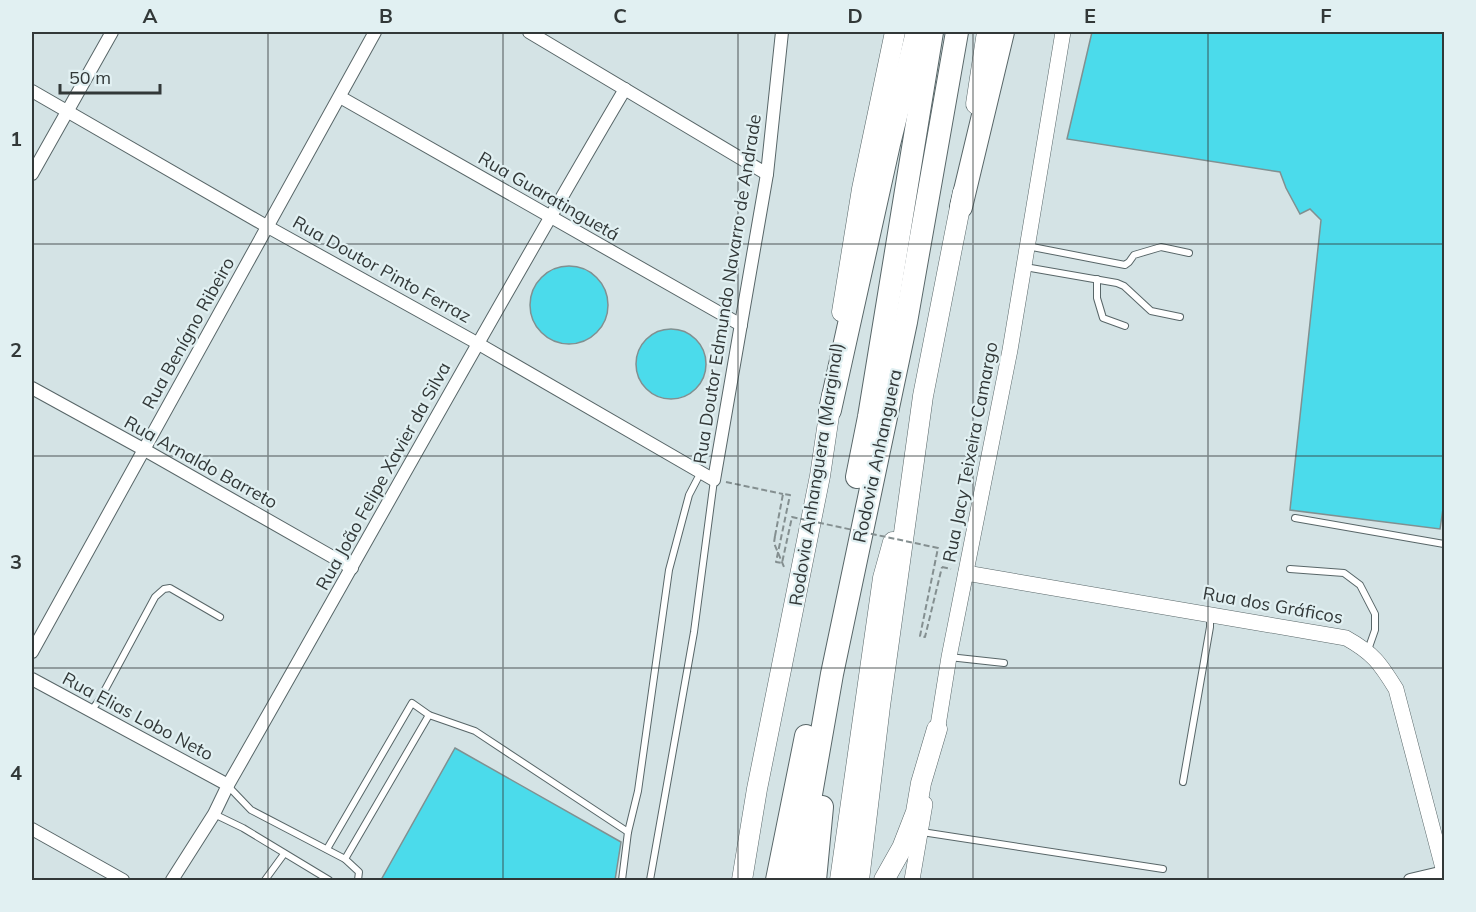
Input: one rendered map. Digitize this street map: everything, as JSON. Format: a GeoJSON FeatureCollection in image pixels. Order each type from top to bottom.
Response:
{"type":"FeatureCollection","features":[{"type":"Feature","properties":{"kind":"highway","name":"Rodovia Anhanguera (Marginal)"},"geometry":{"type":"LineString","coordinates":[[742,880],[757,789],[820,476],[843,302],[858,212],[895,32]]}},
{"type":"Feature","properties":{"kind":"highway"},"geometry":{"type":"LineString","coordinates":[[830,410],[889,144],[917,32]]}},
{"type":"Feature","properties":{"kind":"highway","name":"Rodovia Anhanguera"},"geometry":{"type":"LineString","coordinates":[[777,880],[869,417],[932,32]]}},
{"type":"Feature","properties":{"kind":"highway","name":"Rodovia Anhanguera"},"geometry":{"type":"LineString","coordinates":[[796,880],[832,674],[906,322],[957,32]]}},
{"type":"Feature","properties":{"kind":"highway"},"geometry":{"type":"LineString","coordinates":[[961,207],[987,32]]}},
{"type":"Feature","properties":{"kind":"highway"},"geometry":{"type":"LineString","coordinates":[[860,880],[880,706],[927,373],[961,207],[1003,32]]}},
{"type":"Feature","properties":{"kind":"highway"},"geometry":{"type":"LineString","coordinates":[[840,880],[883,578],[915,458]]}},
{"type":"Feature","properties":{"kind":"highway"},"geometry":{"type":"LineString","coordinates":[[814,880],[820,837],[832,674]]}},
{"type":"Feature","properties":{"kind":"highway"},"geometry":{"type":"LineString","coordinates":[[884,880],[902,848],[916,813],[921,783],[937,729]]}},
{"type":"Feature","properties":{"kind":"street"},"geometry":{"type":"LineString","coordinates":[[32,174],[112,32]]}},
{"type":"Feature","properties":{"kind":"street","name":"Rua Benígno Ribeiro"},"geometry":{"type":"LineString","coordinates":[[32,652],[375,32]]}},
{"type":"Feature","properties":{"kind":"street"},"geometry":{"type":"LineString","coordinates":[[530,32],[768,174]]}},
{"type":"Feature","properties":{"kind":"street","name":"Rua Doutor Edmundo Navarro de Andrade"},"geometry":{"type":"LineString","coordinates":[[714,480],[768,174],[782,32]]}},
{"type":"Feature","properties":{"kind":"street","name":"Rua Jacy Teixeira Camargo"},"geometry":{"type":"LineString","coordinates":[[912,880],[949,657],[1006,375],[1063,32]]}},
{"type":"Feature","properties":{"kind":"street","name":"Rua João Felipe Xavier da Silva"},"geometry":{"type":"LineString","coordinates":[[172,880],[214,814],[228,785],[477,343],[625,89]]}},
{"type":"Feature","properties":{"kind":"street","name":"Rua Doutor Pinto Ferraz"},"geometry":{"type":"LineString","coordinates":[[32,91],[714,480]]}},
{"type":"Feature","properties":{"kind":"street","name":"Rua Guaratinguetá"},"geometry":{"type":"LineString","coordinates":[[340,97],[741,325]]}},
{"type":"Feature","properties":{"kind":"street","name":"Rua Arnaldo Barreto"},"geometry":{"type":"LineString","coordinates":[[32,388],[352,568]]}},
{"type":"Feature","properties":{"kind":"street","name":"Rua dos Gráficos"},"geometry":{"type":"LineString","coordinates":[[966,573],[1346,638],[1368,651],[1396,689],[1444,873]]}},
{"type":"Feature","properties":{"kind":"street","name":"Rua Elias Lobo Neto"},"geometry":{"type":"LineString","coordinates":[[32,679],[228,785]]}},
{"type":"Feature","properties":{"kind":"street"},"geometry":{"type":"LineString","coordinates":[[32,829],[123,880]]}},
{"type":"Feature","properties":{"kind":"street"},"geometry":{"type":"LineString","coordinates":[[1410,880],[1444,873]]}},
{"type":"Feature","properties":{"kind":"lane"},"geometry":{"type":"LineString","coordinates":[[1027,246],[1125,265],[1134,255],[1161,247],[1189,253]]}},
{"type":"Feature","properties":{"kind":"lane"},"geometry":{"type":"LineString","coordinates":[[1024,267],[1097,279],[1124,286],[1151,311],[1180,318]]}},
{"type":"Feature","properties":{"kind":"lane"},"geometry":{"type":"LineString","coordinates":[[1097,279],[1097,298],[1103,318],[1125,326]]}},
{"type":"Feature","properties":{"kind":"lane"},"geometry":{"type":"LineString","coordinates":[[622,880],[628,831],[638,791],[669,570],[689,495],[701,472]]}},
{"type":"Feature","properties":{"kind":"lane"},"geometry":{"type":"LineString","coordinates":[[650,880],[694,632],[714,480]]}},
{"type":"Feature","properties":{"kind":"lane"},"geometry":{"type":"LineString","coordinates":[[1295,518],[1444,544]]}},
{"type":"Feature","properties":{"kind":"lane"},"geometry":{"type":"LineString","coordinates":[[1290,569],[1344,573],[1360,585],[1374,614],[1375,630],[1368,651]]}},
{"type":"Feature","properties":{"kind":"lane"},"geometry":{"type":"LineString","coordinates":[[91,711],[100,699],[155,597],[164,590],[170,588],[220,617]]}},
{"type":"Feature","properties":{"kind":"lane"},"geometry":{"type":"LineString","coordinates":[[1183,782],[1210,627],[1210,613]]}},
{"type":"Feature","properties":{"kind":"lane"},"geometry":{"type":"LineString","coordinates":[[949,657],[1004,663]]}},
{"type":"Feature","properties":{"kind":"lane"},"geometry":{"type":"LineString","coordinates":[[327,849],[412,704],[429,715],[475,731],[628,831]]}},
{"type":"Feature","properties":{"kind":"lane"},"geometry":{"type":"LineString","coordinates":[[345,859],[429,715]]}},
{"type":"Feature","properties":{"kind":"lane"},"geometry":{"type":"LineString","coordinates":[[228,785],[250,810],[345,859],[359,872],[358,880]]}},
{"type":"Feature","properties":{"kind":"lane"},"geometry":{"type":"LineString","coordinates":[[214,814],[243,828],[329,880]]}},
{"type":"Feature","properties":{"kind":"lane"},"geometry":{"type":"LineString","coordinates":[[921,832],[1163,869]]}},
{"type":"Feature","properties":{"kind":"lane"},"geometry":{"type":"LineString","coordinates":[[265,880],[284,854]]}},
{"type":"Feature","properties":{"kind":"path"},"geometry":{"type":"LineString","coordinates":[[714,480],[790,495],[776,561],[782,563],[792,517],[938,548],[920,636],[925,637],[942,567]]}},
{"type":"Feature","properties":{"kind":"path"},"geometry":{"type":"LineString","coordinates":[[775,536],[783,494]]}},
{"type":"Feature","properties":{"kind":"building"},"geometry":{"type":"Polygon","coordinates":[[[1092,32],[1444,32],[1444,502],[1440,529],[1290,510],[1321,220],[1310,209],[1300,214],[1280,172],[1067,139],[1092,32]]]}},
{"type":"Feature","properties":{"kind":"building"},"geometry":{"type":"Polygon","coordinates":[[[569,266],[584,269],[601,283],[608,305],[605,320],[591,337],[569,344],[554,341],[537,327],[530,305],[533,290],[547,273],[569,266]]]}},
{"type":"Feature","properties":{"kind":"building"},"geometry":{"type":"Polygon","coordinates":[[[671,329],[684,332],[696,339],[703,351],[706,364],[703,377],[696,389],[684,396],[671,399],[658,396],[646,389],[639,377],[636,364],[639,351],[646,339],[658,332],[671,329]]]}},
{"type":"Feature","properties":{"kind":"building"},"geometry":{"type":"Polygon","coordinates":[[[455,748],[621,842],[615,880],[381,880],[455,748]]]}}]}
